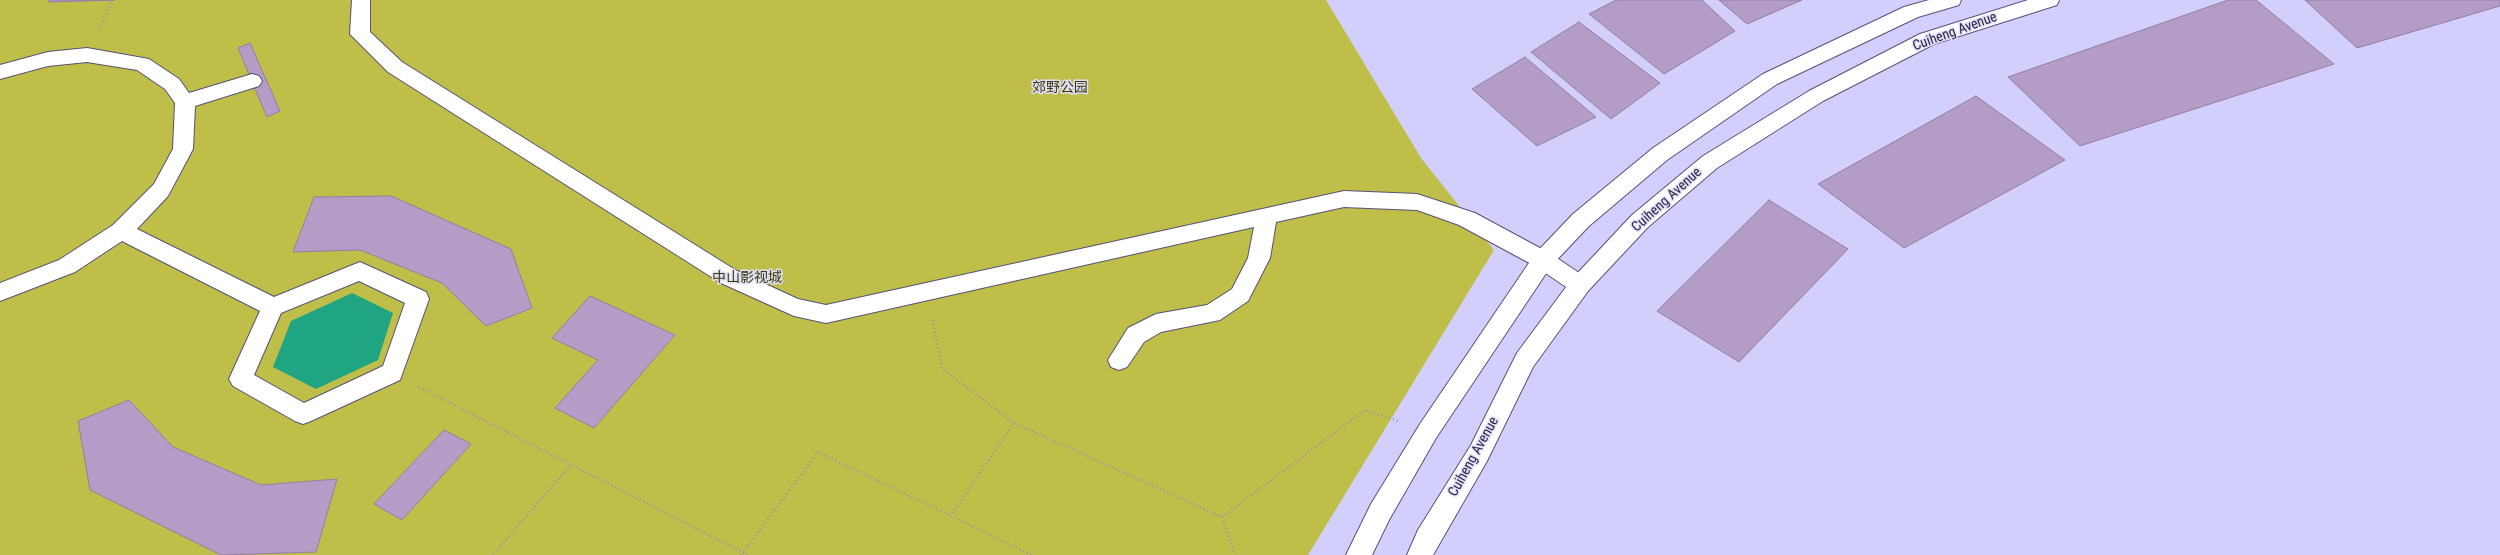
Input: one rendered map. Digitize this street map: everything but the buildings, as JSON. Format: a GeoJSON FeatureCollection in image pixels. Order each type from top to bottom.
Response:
{"type":"FeatureCollection","features":[{"type":"Feature","properties":{"kind":"main road"},"geometry":{"type":"LineString","coordinates":[[361,0],[360,34],[395,67],[729,277],[794,307],[826,314],[1344,199],[1417,202],[1467,219],[1543,260],[1580,285]]}},
{"type":"Feature","properties":{"kind":"main road"},"geometry":{"type":"LineString","coordinates":[[1359,555],[1380,512],[1428,431],[1543,260],[1581,220],[1660,154],[1770,79],[1911,12],[1952,0]]}},
{"type":"Feature","properties":{"kind":"main road","name":"Cuiheng Avenue"},"geometry":{"type":"LineString","coordinates":[[1420,555],[1427,538],[1479,453],[1524,360],[1580,285],[1640,221],[1710,162],[1816,96],[1926,39],[2050,0]]}},
{"type":"Feature","properties":{"kind":"main road"},"geometry":{"type":"LineString","coordinates":[[0,72],[48,59],[94,56],[142,64],[172,84],[185,102],[183,149],[161,190],[121,231],[67,266],[0,292]]}},
{"type":"Feature","properties":{"kind":"main road"},"geometry":{"type":"LineString","coordinates":[[185,102],[252,81]]}},
{"type":"Feature","properties":{"kind":"main road"},"geometry":{"type":"LineString","coordinates":[[1119,360],[1136,335],[1156,323],[1212,312],[1240,295],[1259,258],[1267,216]]}},
{"type":"Feature","properties":{"kind":"main road"},"geometry":{"type":"LineString","coordinates":[[121,231],[273,307]]}},
{"type":"Feature","properties":{"kind":"main road"},"geometry":{"type":"LineString","coordinates":[[360,271],[418,299],[392,373],[303,414],[241,379],[273,307],[360,271]]}},
{"type":"Feature","properties":{"kind":"path"},"geometry":{"type":"LineString","coordinates":[[929,292],[942,369],[1014,423],[1222,517],[1235,555]]}},
{"type":"Feature","properties":{"kind":"path"},"geometry":{"type":"LineString","coordinates":[[392,373],[742,554],[748,555]]}},
{"type":"Feature","properties":{"kind":"path"},"geometry":{"type":"LineString","coordinates":[[1222,517],[1365,410],[1428,431]]}},
{"type":"Feature","properties":{"kind":"path"},"geometry":{"type":"LineString","coordinates":[[951,516],[1014,423]]}},
{"type":"Feature","properties":{"kind":"path"},"geometry":{"type":"LineString","coordinates":[[742,554],[818,452],[1032,555]]}},
{"type":"Feature","properties":{"kind":"path"},"geometry":{"type":"LineString","coordinates":[[493,555],[571,465]]}},
{"type":"Feature","properties":{"kind":"green space","name":"中山影视城"},"geometry":{"type":"Polygon","coordinates":[[[0,0],[1326,0],[1421,158],[1494,250],[1308,555],[0,555],[0,0]]]}},
{"type":"Feature","properties":{"kind":"shaded area"},"geometry":{"type":"Polygon","coordinates":[[[352,293],[393,313],[378,360],[316,389],[273,367],[291,321],[352,293]]]}},
{"type":"Feature","properties":{"kind":"park label","name":"郊野公园"},"geometry":{"type":"Point","coordinates":[1060,88]}}]}
